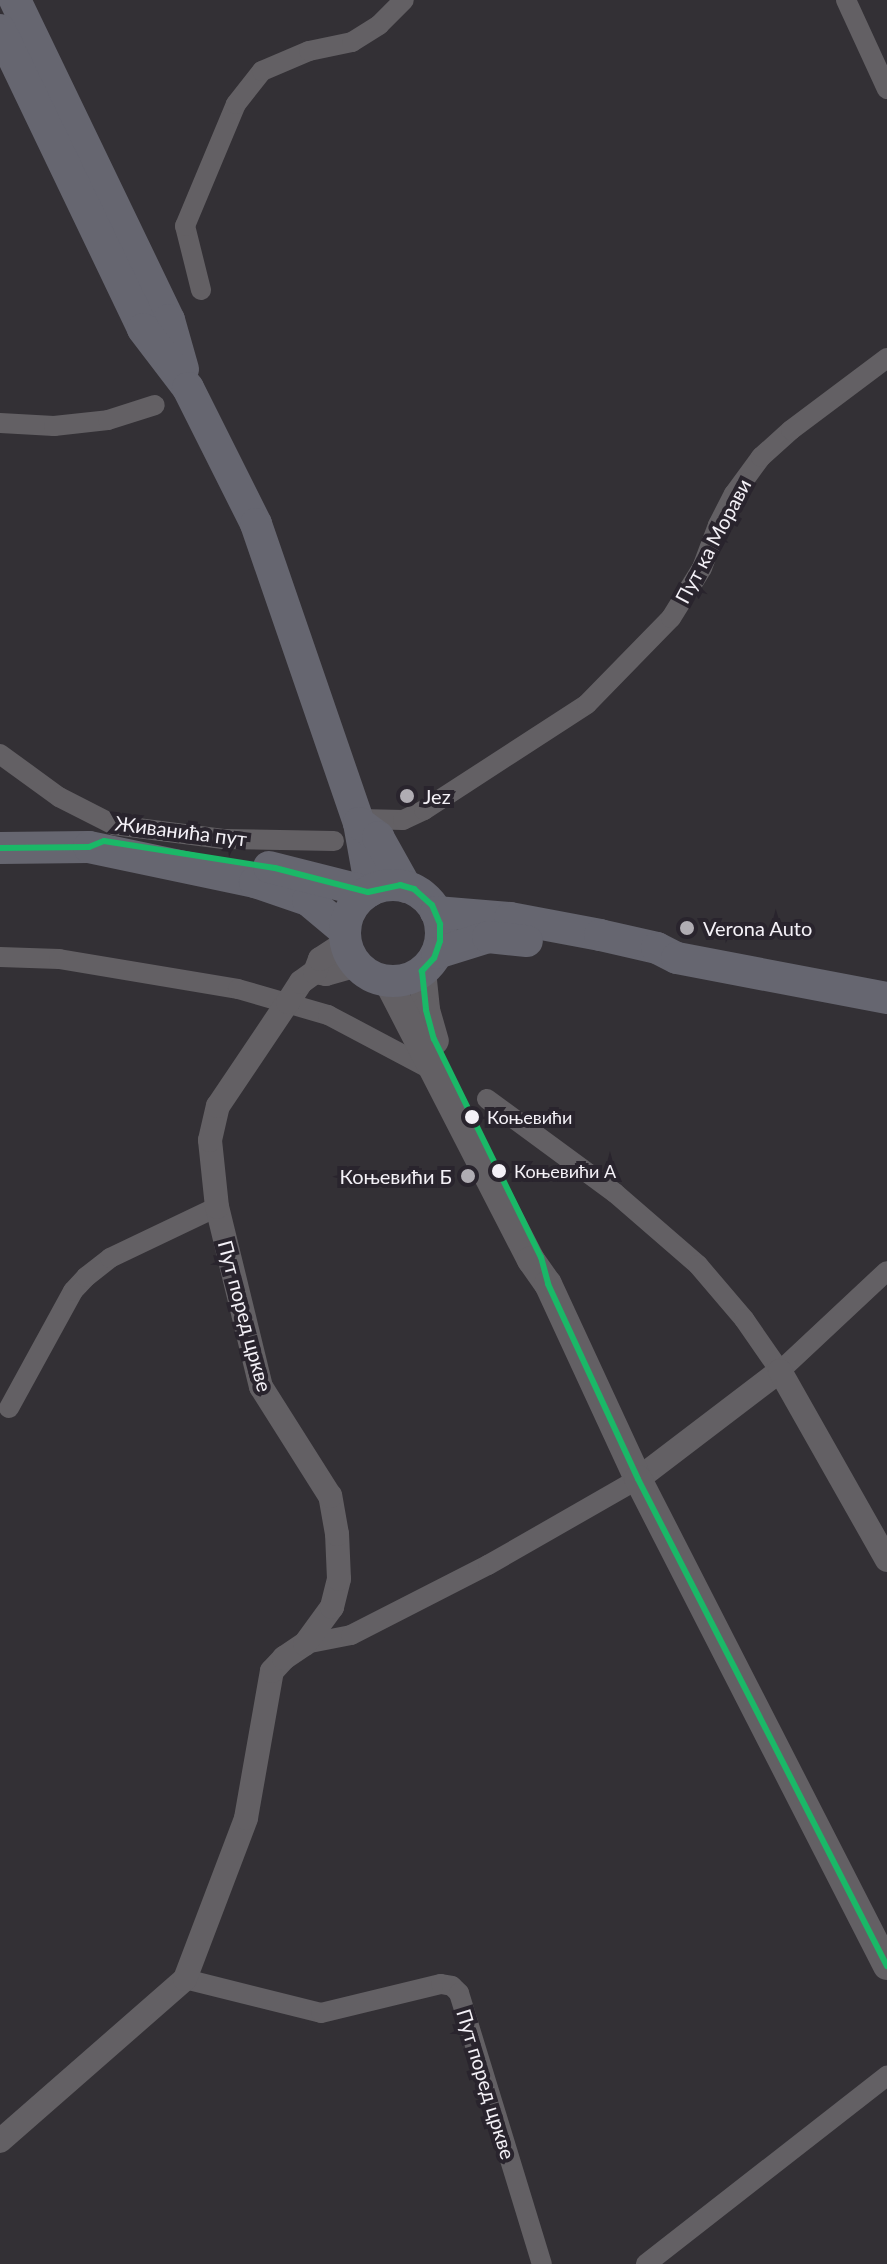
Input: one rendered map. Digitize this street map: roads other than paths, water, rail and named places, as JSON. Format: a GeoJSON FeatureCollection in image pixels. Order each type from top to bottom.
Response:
{"type":"FeatureCollection","features":[{"type":"Feature","properties":{"kind":"main road"},"geometry":{"type":"LineString","coordinates":[[11,11],[143,329],[188,388],[256,524],[370,891]]}},
{"type":"Feature","properties":{"kind":"main road"},"geometry":{"type":"LineString","coordinates":[[301,875],[334,860],[353,831]]}},
{"type":"Feature","properties":{"kind":"main road"},"geometry":{"type":"LineString","coordinates":[[353,831],[378,837],[406,887]]}},
{"type":"Feature","properties":{"kind":"main road"},"geometry":{"type":"LineString","coordinates":[[0,848],[102,838],[370,891]]}},
{"type":"Feature","properties":{"kind":"main road"},"geometry":{"type":"LineString","coordinates":[[102,838],[287,891],[308,900],[350,946],[387,980],[442,1071],[535,1244],[548,1284],[638,1479],[887,1966]]}},
{"type":"Feature","properties":{"kind":"main road"},"geometry":{"type":"LineString","coordinates":[[350,946],[354,905],[370,891],[387,885],[406,887],[421,894],[436,912],[441,935],[429,962],[430,1030],[442,1071]]}},
{"type":"Feature","properties":{"kind":"main road"},"geometry":{"type":"LineString","coordinates":[[436,912],[501,917],[573,930],[657,948],[677,958],[887,998]]}},
{"type":"Feature","properties":{"kind":"main road"},"geometry":{"type":"LineString","coordinates":[[387,980],[408,978],[429,962],[494,937],[656,961],[677,958]]}},
{"type":"Feature","properties":{"kind":"street"},"geometry":{"type":"LineString","coordinates":[[201,290],[185,226],[236,104],[262,71],[309,51],[352,42],[379,25],[404,0]]}},
{"type":"Feature","properties":{"kind":"street"},"geometry":{"type":"LineString","coordinates":[[846,0],[887,89]]}},
{"type":"Feature","properties":{"kind":"street","name":"Пут ка Морави"},"geometry":{"type":"LineString","coordinates":[[353,831],[403,820],[424,810],[587,704],[671,618],[702,568],[734,494],[761,457],[791,430],[887,358]]}},
{"type":"Feature","properties":{"kind":"street"},"geometry":{"type":"LineString","coordinates":[[0,423],[54,426],[108,420],[155,405]]}},
{"type":"Feature","properties":{"kind":"street","name":"Живанића пут"},"geometry":{"type":"LineString","coordinates":[[0,754],[59,797],[102,838],[211,838],[353,831]]}},
{"type":"Feature","properties":{"kind":"street","name":"Пут поред цркве"},"geometry":{"type":"LineString","coordinates":[[0,2141],[185,1979],[246,1818],[272,1671],[284,1658],[305,1644],[332,1607],[339,1579],[337,1534],[330,1496],[261,1387],[217,1207],[210,1140],[218,1106],[301,982],[315,972],[320,959],[350,946]]}},
{"type":"Feature","properties":{"kind":"street"},"geometry":{"type":"LineString","coordinates":[[0,957],[59,959],[238,989],[288,1002],[354,1027],[442,1071]]}},
{"type":"Feature","properties":{"kind":"street"},"geometry":{"type":"LineString","coordinates":[[487,1099],[615,1193],[698,1265],[744,1319],[780,1371],[887,1560]]}},
{"type":"Feature","properties":{"kind":"street"},"geometry":{"type":"LineString","coordinates":[[9,1408],[73,1291],[86,1277],[110,1258],[217,1207]]}},
{"type":"Feature","properties":{"kind":"street"},"geometry":{"type":"LineString","coordinates":[[305,1644],[351,1635],[488,1565],[638,1479],[780,1371],[887,1271]]}},
{"type":"Feature","properties":{"kind":"street","name":"Пут поред цркве"},"geometry":{"type":"LineString","coordinates":[[185,1979],[321,2013],[441,1984],[452,1986],[459,1993],[542,2264]]}},
{"type":"Feature","properties":{"kind":"street"},"geometry":{"type":"LineString","coordinates":[[646,2264],[887,2076]]}},
{"type":"Feature","properties":{"kind":"place","name":"Jez"},"geometry":{"type":"Point","coordinates":[407,796]}},
{"type":"Feature","properties":{"kind":"place","name":"Verona Auto"},"geometry":{"type":"Point","coordinates":[687,928]}},
{"type":"Feature","properties":{"kind":"place","name":"Коњевићи"},"geometry":{"type":"Point","coordinates":[472,1117]}},
{"type":"Feature","properties":{"kind":"place","name":"Коњевићи А"},"geometry":{"type":"Point","coordinates":[499,1171]}},
{"type":"Feature","properties":{"kind":"place","name":"Коњевићи Б"},"geometry":{"type":"Point","coordinates":[468,1176]}}]}
